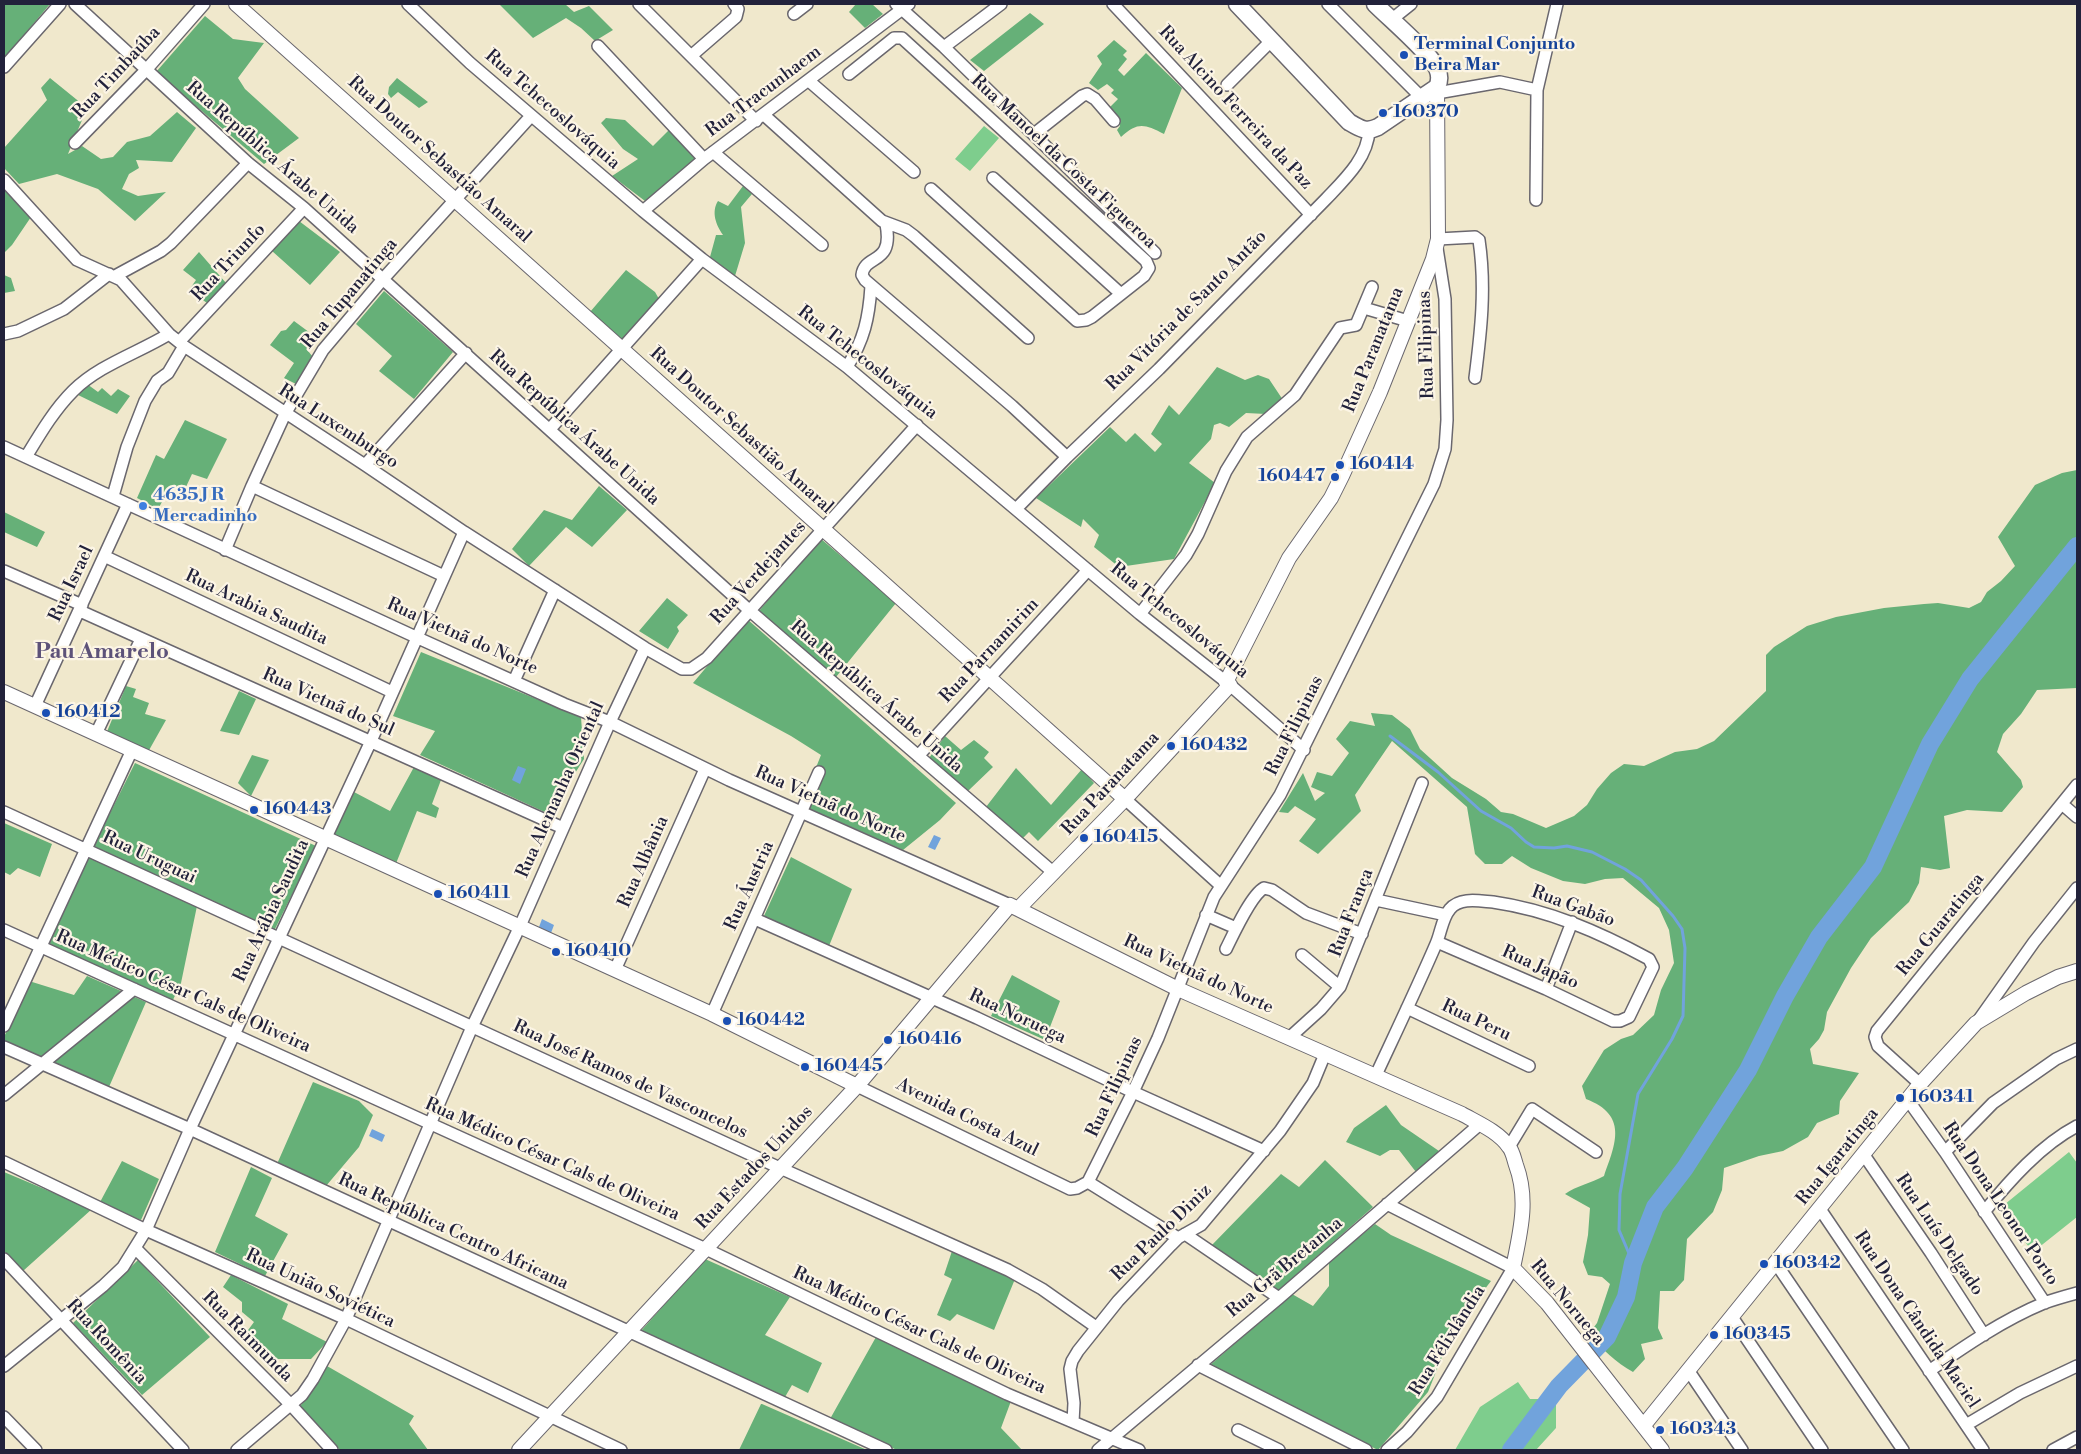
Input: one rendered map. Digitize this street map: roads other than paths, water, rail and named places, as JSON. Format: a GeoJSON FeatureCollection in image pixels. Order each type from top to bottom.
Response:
{"type":"FeatureCollection","features":[{"type":"Feature","properties":{"kind":"main road"},"geometry":{"type":"LineString","coordinates":[[1236,4],[1349,122],[1362,130],[1378,127],[1421,97],[1437,90]]}},
{"type":"Feature","properties":{"kind":"main road","name":"Rua Paranatama"},"geometry":{"type":"LineString","coordinates":[[1375,4],[1436,67],[1440,80],[1437,90]]}},
{"type":"Feature","properties":{"kind":"street"},"geometry":{"type":"LineString","coordinates":[[4,68],[60,4]]}},
{"type":"Feature","properties":{"kind":"street","name":"Rua República Árabe Unida"},"geometry":{"type":"LineString","coordinates":[[75,4],[248,163],[304,208],[749,610],[1054,873]]}},
{"type":"Feature","properties":{"kind":"street","name":"Rua Timbaúba"},"geometry":{"type":"LineString","coordinates":[[75,143],[146,70],[204,4]]}},
{"type":"Feature","properties":{"kind":"street","name":"Rua Doutor Sebastião Amaral"},"geometry":{"type":"LineString","coordinates":[[236,4],[623,348],[821,529],[1220,885]]}},
{"type":"Feature","properties":{"kind":"street","name":"Rua Tchecoslováquia"},"geometry":{"type":"LineString","coordinates":[[408,4],[531,116],[643,211],[702,259],[847,367],[1140,614],[1228,683],[1304,750]]}},
{"type":"Feature","properties":{"kind":"street"},"geometry":{"type":"LineString","coordinates":[[639,4],[691,56],[760,118],[886,224],[906,230],[914,236],[1028,338]]}},
{"type":"Feature","properties":{"kind":"street"},"geometry":{"type":"LineString","coordinates":[[691,56],[736,17],[738,10],[734,4]]}},
{"type":"Feature","properties":{"kind":"street"},"geometry":{"type":"LineString","coordinates":[[794,14],[807,4]]}},
{"type":"Feature","properties":{"kind":"street"},"geometry":{"type":"LineString","coordinates":[[944,47],[1001,4]]}},
{"type":"Feature","properties":{"kind":"street","name":"Rua Alcino Ferreira da Paz"},"geometry":{"type":"LineString","coordinates":[[1112,4],[1311,215]]}},
{"type":"Feature","properties":{"kind":"street"},"geometry":{"type":"LineString","coordinates":[[1328,4],[1421,97]]}},
{"type":"Feature","properties":{"kind":"street"},"geometry":{"type":"LineString","coordinates":[[1391,20],[1411,4]]}},
{"type":"Feature","properties":{"kind":"street"},"geometry":{"type":"LineString","coordinates":[[1536,200],[1537,90],[1557,4]]}},
{"type":"Feature","properties":{"kind":"street"},"geometry":{"type":"LineString","coordinates":[[902,5],[1154,253]]}},
{"type":"Feature","properties":{"kind":"street","name":"Rua Tracunhaem"},"geometry":{"type":"LineString","coordinates":[[643,211],[709,156],[865,37],[902,5]]}},
{"type":"Feature","properties":{"kind":"street"},"geometry":{"type":"LineString","coordinates":[[848,74],[876,51],[865,37]]}},
{"type":"Feature","properties":{"kind":"street","name":"Rua Manoel da Costa Figueroa"},"geometry":{"type":"LineString","coordinates":[[876,51],[894,38],[902,38],[1146,261],[1149,265],[1148,271],[1086,320],[1073,319],[931,189]]}},
{"type":"Feature","properties":{"kind":"street"},"geometry":{"type":"LineString","coordinates":[[1227,85],[1272,40]]}},
{"type":"Feature","properties":{"kind":"street"},"geometry":{"type":"LineString","coordinates":[[598,46],[709,156],[822,245]]}},
{"type":"Feature","properties":{"kind":"street"},"geometry":{"type":"LineString","coordinates":[[809,81],[914,172]]}},
{"type":"Feature","properties":{"kind":"street"},"geometry":{"type":"LineString","coordinates":[[1437,90],[1500,82],[1537,90]]}},
{"type":"Feature","properties":{"kind":"street","name":"Rua Paranatama"},"geometry":{"type":"LineString","coordinates":[[1014,907],[1054,873],[1125,799],[1228,683],[1289,558],[1330,498],[1342,476],[1380,392],[1432,264],[1437,241],[1437,90]]}},
{"type":"Feature","properties":{"kind":"street"},"geometry":{"type":"LineString","coordinates":[[1034,134],[1087,94],[1095,99],[1114,121]]}},
{"type":"Feature","properties":{"kind":"street","name":"Rua Tupanatinga"},"geometry":{"type":"LineString","coordinates":[[225,550],[285,414],[323,350],[383,279],[531,116]]}},
{"type":"Feature","properties":{"kind":"street","name":"Rua Vitória de Santo Antão"},"geometry":{"type":"LineString","coordinates":[[1016,509],[1159,369],[1343,181],[1369,142],[1369,130]]}},
{"type":"Feature","properties":{"kind":"street"},"geometry":{"type":"LineString","coordinates":[[4,334],[18,331],[64,309],[112,275],[161,251],[248,163]]}},
{"type":"Feature","properties":{"kind":"street"},"geometry":{"type":"LineString","coordinates":[[993,178],[1121,294]]}},
{"type":"Feature","properties":{"kind":"street","name":"Rua Luxemburgo"},"geometry":{"type":"LineString","coordinates":[[4,180],[77,260],[121,280],[169,334],[182,344],[285,414],[365,464],[464,532],[645,648],[682,669]]}},
{"type":"Feature","properties":{"kind":"street","name":"Rua Triunfo"},"geometry":{"type":"LineString","coordinates":[[182,344],[304,208]]}},
{"type":"Feature","properties":{"kind":"street"},"geometry":{"type":"LineString","coordinates":[[886,224],[888,241],[886,247],[883,253],[862,271],[865,280],[1012,406],[1067,457]]}},
{"type":"Feature","properties":{"kind":"street"},"geometry":{"type":"LineString","coordinates":[[1437,241],[1475,237],[1479,240],[1484,298],[1474,378]]}},
{"type":"Feature","properties":{"kind":"street","name":"Rua Filipinas"},"geometry":{"type":"LineString","coordinates":[[1088,1182],[1133,1092],[1178,989],[1206,915],[1220,885],[1252,841],[1280,795],[1304,750],[1434,484],[1445,449],[1446,420],[1445,299],[1437,241]]}},
{"type":"Feature","properties":{"kind":"street"},"geometry":{"type":"LineString","coordinates":[[550,430],[702,259]]}},
{"type":"Feature","properties":{"kind":"street"},"geometry":{"type":"LineString","coordinates":[[847,367],[859,347],[865,330],[871,286]]}},
{"type":"Feature","properties":{"kind":"street"},"geometry":{"type":"LineString","coordinates":[[1140,614],[1186,555],[1198,534],[1226,471],[1247,437],[1295,395],[1340,328],[1356,325],[1372,287]]}},
{"type":"Feature","properties":{"kind":"street"},"geometry":{"type":"LineString","coordinates":[[1364,308],[1408,321]]}},
{"type":"Feature","properties":{"kind":"street"},"geometry":{"type":"LineString","coordinates":[[22,455],[74,390],[108,366],[169,334]]}},
{"type":"Feature","properties":{"kind":"street"},"geometry":{"type":"LineString","coordinates":[[112,496],[127,447],[145,401],[153,385],[159,378],[168,373],[182,344]]}},
{"type":"Feature","properties":{"kind":"street"},"geometry":{"type":"LineString","coordinates":[[365,464],[466,353]]}},
{"type":"Feature","properties":{"kind":"street","name":"Rua Verdejantes"},"geometry":{"type":"LineString","coordinates":[[682,669],[691,669],[698,666],[917,425]]}},
{"type":"Feature","properties":{"kind":"street","name":"Rua Vietnã do Norte"},"geometry":{"type":"LineString","coordinates":[[4,447],[418,638],[610,722],[705,769],[1014,907],[1178,989],[1462,1114],[1480,1124],[1509,1147],[1518,1168],[1524,1204],[1512,1268]]}},
{"type":"Feature","properties":{"kind":"street"},"geometry":{"type":"LineString","coordinates":[[252,486],[444,576]]}},
{"type":"Feature","properties":{"kind":"street","name":"Rua Israel"},"geometry":{"type":"LineString","coordinates":[[35,706],[128,504]]}},
{"type":"Feature","properties":{"kind":"street","name":"Rua Arábia Saudita"},"geometry":{"type":"LineString","coordinates":[[4,1366],[110,1280],[123,1267],[136,1249],[418,638],[464,532]]}},
{"type":"Feature","properties":{"kind":"street","name":"Rua Arabia Saudita"},"geometry":{"type":"LineString","coordinates":[[104,556],[392,692]]}},
{"type":"Feature","properties":{"kind":"street","name":"Rua Parnamirim"},"geometry":{"type":"LineString","coordinates":[[918,756],[1088,570]]}},
{"type":"Feature","properties":{"kind":"street","name":"Rua Vietnã do Sul"},"geometry":{"type":"LineString","coordinates":[[4,571],[141,639],[563,828]]}},
{"type":"Feature","properties":{"kind":"street"},"geometry":{"type":"LineString","coordinates":[[514,681],[555,590]]}},
{"type":"Feature","properties":{"kind":"street"},"geometry":{"type":"LineString","coordinates":[[96,734],[141,639]]}},
{"type":"Feature","properties":{"kind":"street","name":"Rua Alemanha Oriental"},"geometry":{"type":"LineString","coordinates":[[237,1450],[302,1394],[313,1379],[346,1319],[387,1222],[432,1124],[472,1027],[520,926],[610,722],[645,648]]}},
{"type":"Feature","properties":{"kind":"street","name":"Avenida Costa Azul"},"geometry":{"type":"LineString","coordinates":[[4,692],[712,1014],[1070,1189],[1077,1188],[1088,1182]]}},
{"type":"Feature","properties":{"kind":"street"},"geometry":{"type":"LineString","coordinates":[[4,1026],[132,750]]}},
{"type":"Feature","properties":{"kind":"street","name":"Rua Albânia"},"geometry":{"type":"LineString","coordinates":[[615,970],[705,769]]}},
{"type":"Feature","properties":{"kind":"street","name":"Rua Áustria"},"geometry":{"type":"LineString","coordinates":[[712,1014],[820,772]]}},
{"type":"Feature","properties":{"kind":"street","name":"Rua França"},"geometry":{"type":"LineString","coordinates":[[1289,1038],[1322,1009],[1340,987],[1422,783]]}},
{"type":"Feature","properties":{"kind":"street","name":"Rua Guaratinga"},"geometry":{"type":"LineString","coordinates":[[1920,1084],[1878,1046],[1875,1037],[1878,1031],[2077,785]]}},
{"type":"Feature","properties":{"kind":"street"},"geometry":{"type":"LineString","coordinates":[[2062,804],[2077,817]]}},
{"type":"Feature","properties":{"kind":"street","name":"Rua Uruguai"},"geometry":{"type":"LineString","coordinates":[[4,812],[278,938]]}},
{"type":"Feature","properties":{"kind":"street"},"geometry":{"type":"LineString","coordinates":[[1226,949],[1257,893],[1264,888],[1272,890],[1306,913],[1362,934]]}},
{"type":"Feature","properties":{"kind":"street","name":"Rua Igaratinga"},"geometry":{"type":"LineString","coordinates":[[1644,1425],[1920,1084],[1976,1023],[2034,942],[2077,888]]}},
{"type":"Feature","properties":{"kind":"street"},"geometry":{"type":"LineString","coordinates":[[1376,900],[1446,915],[1437,942],[1376,1075]]}},
{"type":"Feature","properties":{"kind":"street","name":"Rua Gabão"},"geometry":{"type":"LineString","coordinates":[[1446,915],[1450,908],[1456,904],[1476,900],[1520,906],[1572,922],[1642,955],[1652,963],[1652,973],[1629,1017]]}},
{"type":"Feature","properties":{"kind":"street","name":"Rua Estados Unidos"},"geometry":{"type":"LineString","coordinates":[[519,1450],[857,1086],[931,998],[1014,907]]}},
{"type":"Feature","properties":{"kind":"street"},"geometry":{"type":"LineString","coordinates":[[1206,915],[1236,928]]}},
{"type":"Feature","properties":{"kind":"street","name":"Rua Noruega"},"geometry":{"type":"LineString","coordinates":[[755,919],[1264,1151]]}},
{"type":"Feature","properties":{"kind":"street"},"geometry":{"type":"LineString","coordinates":[[1546,989],[1572,922]]}},
{"type":"Feature","properties":{"kind":"street","name":"Rua Médico César Cals de Oliveira"},"geometry":{"type":"LineString","coordinates":[[4,930],[706,1249],[1007,1394],[1138,1450]]}},
{"type":"Feature","properties":{"kind":"street","name":"Rua José Ramos de Vasconcelos"},"geometry":{"type":"LineString","coordinates":[[278,938],[780,1168],[1008,1270],[1042,1289],[1096,1327]]}},
{"type":"Feature","properties":{"kind":"street","name":"Rua Japão"},"geometry":{"type":"LineString","coordinates":[[1437,942],[1546,989],[1613,1021],[1620,1021],[1629,1017]]}},
{"type":"Feature","properties":{"kind":"street"},"geometry":{"type":"LineString","coordinates":[[1302,955],[1340,987]]}},
{"type":"Feature","properties":{"kind":"street"},"geometry":{"type":"LineString","coordinates":[[1976,1023],[2026,993],[2058,977],[2077,972]]}},
{"type":"Feature","properties":{"kind":"street"},"geometry":{"type":"LineString","coordinates":[[4,1095],[134,989]]}},
{"type":"Feature","properties":{"kind":"street","name":"Rua Peru"},"geometry":{"type":"LineString","coordinates":[[1407,1008],[1529,1066]]}},
{"type":"Feature","properties":{"kind":"street","name":"Rua República Centro Africana"},"geometry":{"type":"LineString","coordinates":[[4,1047],[190,1129],[387,1222],[886,1450]]}},
{"type":"Feature","properties":{"kind":"street"},"geometry":{"type":"LineString","coordinates":[[1945,1152],[1994,1103],[2056,1058],[2077,1049]]}},
{"type":"Feature","properties":{"kind":"street","name":"Rua Paulo Diniz"},"geometry":{"type":"LineString","coordinates":[[1073,1422],[1074,1403],[1070,1369],[1078,1350],[1118,1301],[1181,1236],[1193,1231],[1210,1216],[1296,1111],[1313,1084],[1325,1054]]}},
{"type":"Feature","properties":{"kind":"street","name":"Rua Dona Leonor Porto"},"geometry":{"type":"LineString","coordinates":[[1908,1100],[1945,1152],[2045,1303]]}},
{"type":"Feature","properties":{"kind":"street"},"geometry":{"type":"LineString","coordinates":[[1509,1147],[1532,1109],[1596,1152]]}},
{"type":"Feature","properties":{"kind":"street","name":"Rua Grã Bretanha"},"geometry":{"type":"LineString","coordinates":[[1098,1450],[1279,1298],[1480,1124]]}},
{"type":"Feature","properties":{"kind":"street"},"geometry":{"type":"LineString","coordinates":[[1984,1212],[2025,1166],[2048,1146],[2075,1130]]}},
{"type":"Feature","properties":{"kind":"street","name":"Rua Luís Delgado"},"geometry":{"type":"LineString","coordinates":[[1864,1155],[1984,1335]]}},
{"type":"Feature","properties":{"kind":"street","name":"Rua União Soviética"},"geometry":{"type":"LineString","coordinates":[[4,1162],[146,1230],[346,1319],[617,1449]]}},
{"type":"Feature","properties":{"kind":"street"},"geometry":{"type":"LineString","coordinates":[[1088,1182],[1181,1236],[1279,1298]]}},
{"type":"Feature","properties":{"kind":"street","name":"Rua Noruega"},"geometry":{"type":"LineString","coordinates":[[1387,1204],[1512,1268],[1547,1303],[1662,1450]]}},
{"type":"Feature","properties":{"kind":"street","name":"Rua Dona Cândida Maciel"},"geometry":{"type":"LineString","coordinates":[[1820,1209],[1983,1450]]}},
{"type":"Feature","properties":{"kind":"street","name":"Rua Raimunda"},"geometry":{"type":"LineString","coordinates":[[136,1249],[291,1405],[332,1450]]}},
{"type":"Feature","properties":{"kind":"street","name":"Rua Romênia"},"geometry":{"type":"LineString","coordinates":[[4,1259],[183,1450]]}},
{"type":"Feature","properties":{"kind":"street"},"geometry":{"type":"LineString","coordinates":[[1775,1262],[1902,1450]]}},
{"type":"Feature","properties":{"kind":"street","name":"Rua Félixlândia"},"geometry":{"type":"LineString","coordinates":[[1387,1450],[1407,1432],[1437,1397],[1512,1268]]}},
{"type":"Feature","properties":{"kind":"street"},"geometry":{"type":"LineString","coordinates":[[1929,1371],[1984,1335],[2045,1303],[2077,1293]]}},
{"type":"Feature","properties":{"kind":"street"},"geometry":{"type":"LineString","coordinates":[[1732,1317],[1822,1450]]}},
{"type":"Feature","properties":{"kind":"street"},"geometry":{"type":"LineString","coordinates":[[1198,1365],[1366,1450]]}},
{"type":"Feature","properties":{"kind":"street"},"geometry":{"type":"LineString","coordinates":[[1966,1425],[2020,1393],[2077,1366]]}},
{"type":"Feature","properties":{"kind":"street"},"geometry":{"type":"LineString","coordinates":[[1688,1370],[1742,1450]]}},
{"type":"Feature","properties":{"kind":"street"},"geometry":{"type":"LineString","coordinates":[[4,1417],[36,1450]]}},
{"type":"Feature","properties":{"kind":"street"},"geometry":{"type":"LineString","coordinates":[[1238,1430],[1279,1450]]}},
{"type":"Feature","properties":{"kind":"street"},"geometry":{"type":"LineString","coordinates":[[2053,1450],[2077,1437]]}},
{"type":"Feature","properties":{"kind":"water"},"geometry":{"type":"Polygon","coordinates":[[[518,766],[526,769],[520,784],[512,780],[518,766]]]}},
{"type":"Feature","properties":{"kind":"water"},"geometry":{"type":"Polygon","coordinates":[[[934,835],[941,838],[935,850],[928,847],[934,835]]]}},
{"type":"Feature","properties":{"kind":"water"},"geometry":{"type":"Polygon","coordinates":[[[542,919],[554,925],[551,933],[539,927],[542,919]]]}},
{"type":"Feature","properties":{"kind":"water"},"geometry":{"type":"Polygon","coordinates":[[[372,1129],[385,1135],[382,1142],[369,1136],[372,1129]]]}},
{"type":"Feature","properties":{"kind":"waterway"},"geometry":{"type":"LineString","coordinates":[[1511,1450],[1559,1386],[1607,1337],[1626,1297],[1633,1263],[1655,1207],[1685,1168],[1748,1070],[1785,996],[1819,937],[1873,867],[1930,744],[1970,679],[2077,546]]}},
{"type":"Feature","properties":{"kind":"waterway"},"geometry":{"type":"LineString","coordinates":[[1390,736],[1438,772],[1481,811],[1511,828],[1534,847],[1554,848],[1567,846],[1592,852],[1625,869],[1641,880],[1682,929],[1685,948],[1683,1016],[1672,1039],[1638,1094],[1620,1194],[1619,1230],[1633,1263]]}},
{"type":"Feature","properties":{"kind":"place","name":"Terminal Conjunto Beira Mar"},"geometry":{"type":"Point","coordinates":[1404,55]}},
{"type":"Feature","properties":{"kind":"place","name":"160370"},"geometry":{"type":"Point","coordinates":[1383,113]}},
{"type":"Feature","properties":{"kind":"place","name":"160414"},"geometry":{"type":"Point","coordinates":[1340,465]}},
{"type":"Feature","properties":{"kind":"place","name":"160447"},"geometry":{"type":"Point","coordinates":[1335,477]}},
{"type":"Feature","properties":{"kind":"place","name":"4635 J R Mercadinho"},"geometry":{"type":"Point","coordinates":[143,506]}},
{"type":"Feature","properties":{"kind":"place","name":"160412"},"geometry":{"type":"Point","coordinates":[46,713]}},
{"type":"Feature","properties":{"kind":"place","name":"160432"},"geometry":{"type":"Point","coordinates":[1171,746]}},
{"type":"Feature","properties":{"kind":"place","name":"160443"},"geometry":{"type":"Point","coordinates":[254,810]}},
{"type":"Feature","properties":{"kind":"place","name":"160415"},"geometry":{"type":"Point","coordinates":[1084,838]}},
{"type":"Feature","properties":{"kind":"place","name":"160411"},"geometry":{"type":"Point","coordinates":[438,894]}},
{"type":"Feature","properties":{"kind":"place","name":"160410"},"geometry":{"type":"Point","coordinates":[556,952]}},
{"type":"Feature","properties":{"kind":"place","name":"160442"},"geometry":{"type":"Point","coordinates":[727,1021]}},
{"type":"Feature","properties":{"kind":"place","name":"160416"},"geometry":{"type":"Point","coordinates":[888,1040]}},
{"type":"Feature","properties":{"kind":"place","name":"160445"},"geometry":{"type":"Point","coordinates":[805,1067]}},
{"type":"Feature","properties":{"kind":"place","name":"160341"},"geometry":{"type":"Point","coordinates":[1900,1098]}},
{"type":"Feature","properties":{"kind":"place","name":"160342"},"geometry":{"type":"Point","coordinates":[1764,1264]}},
{"type":"Feature","properties":{"kind":"place","name":"160345"},"geometry":{"type":"Point","coordinates":[1714,1335]}},
{"type":"Feature","properties":{"kind":"place","name":"160343"},"geometry":{"type":"Point","coordinates":[1660,1430]}},
{"type":"Feature","properties":{"kind":"district","name":"Pau Amarelo"},"geometry":{"type":"Point","coordinates":[102,653]}}]}
